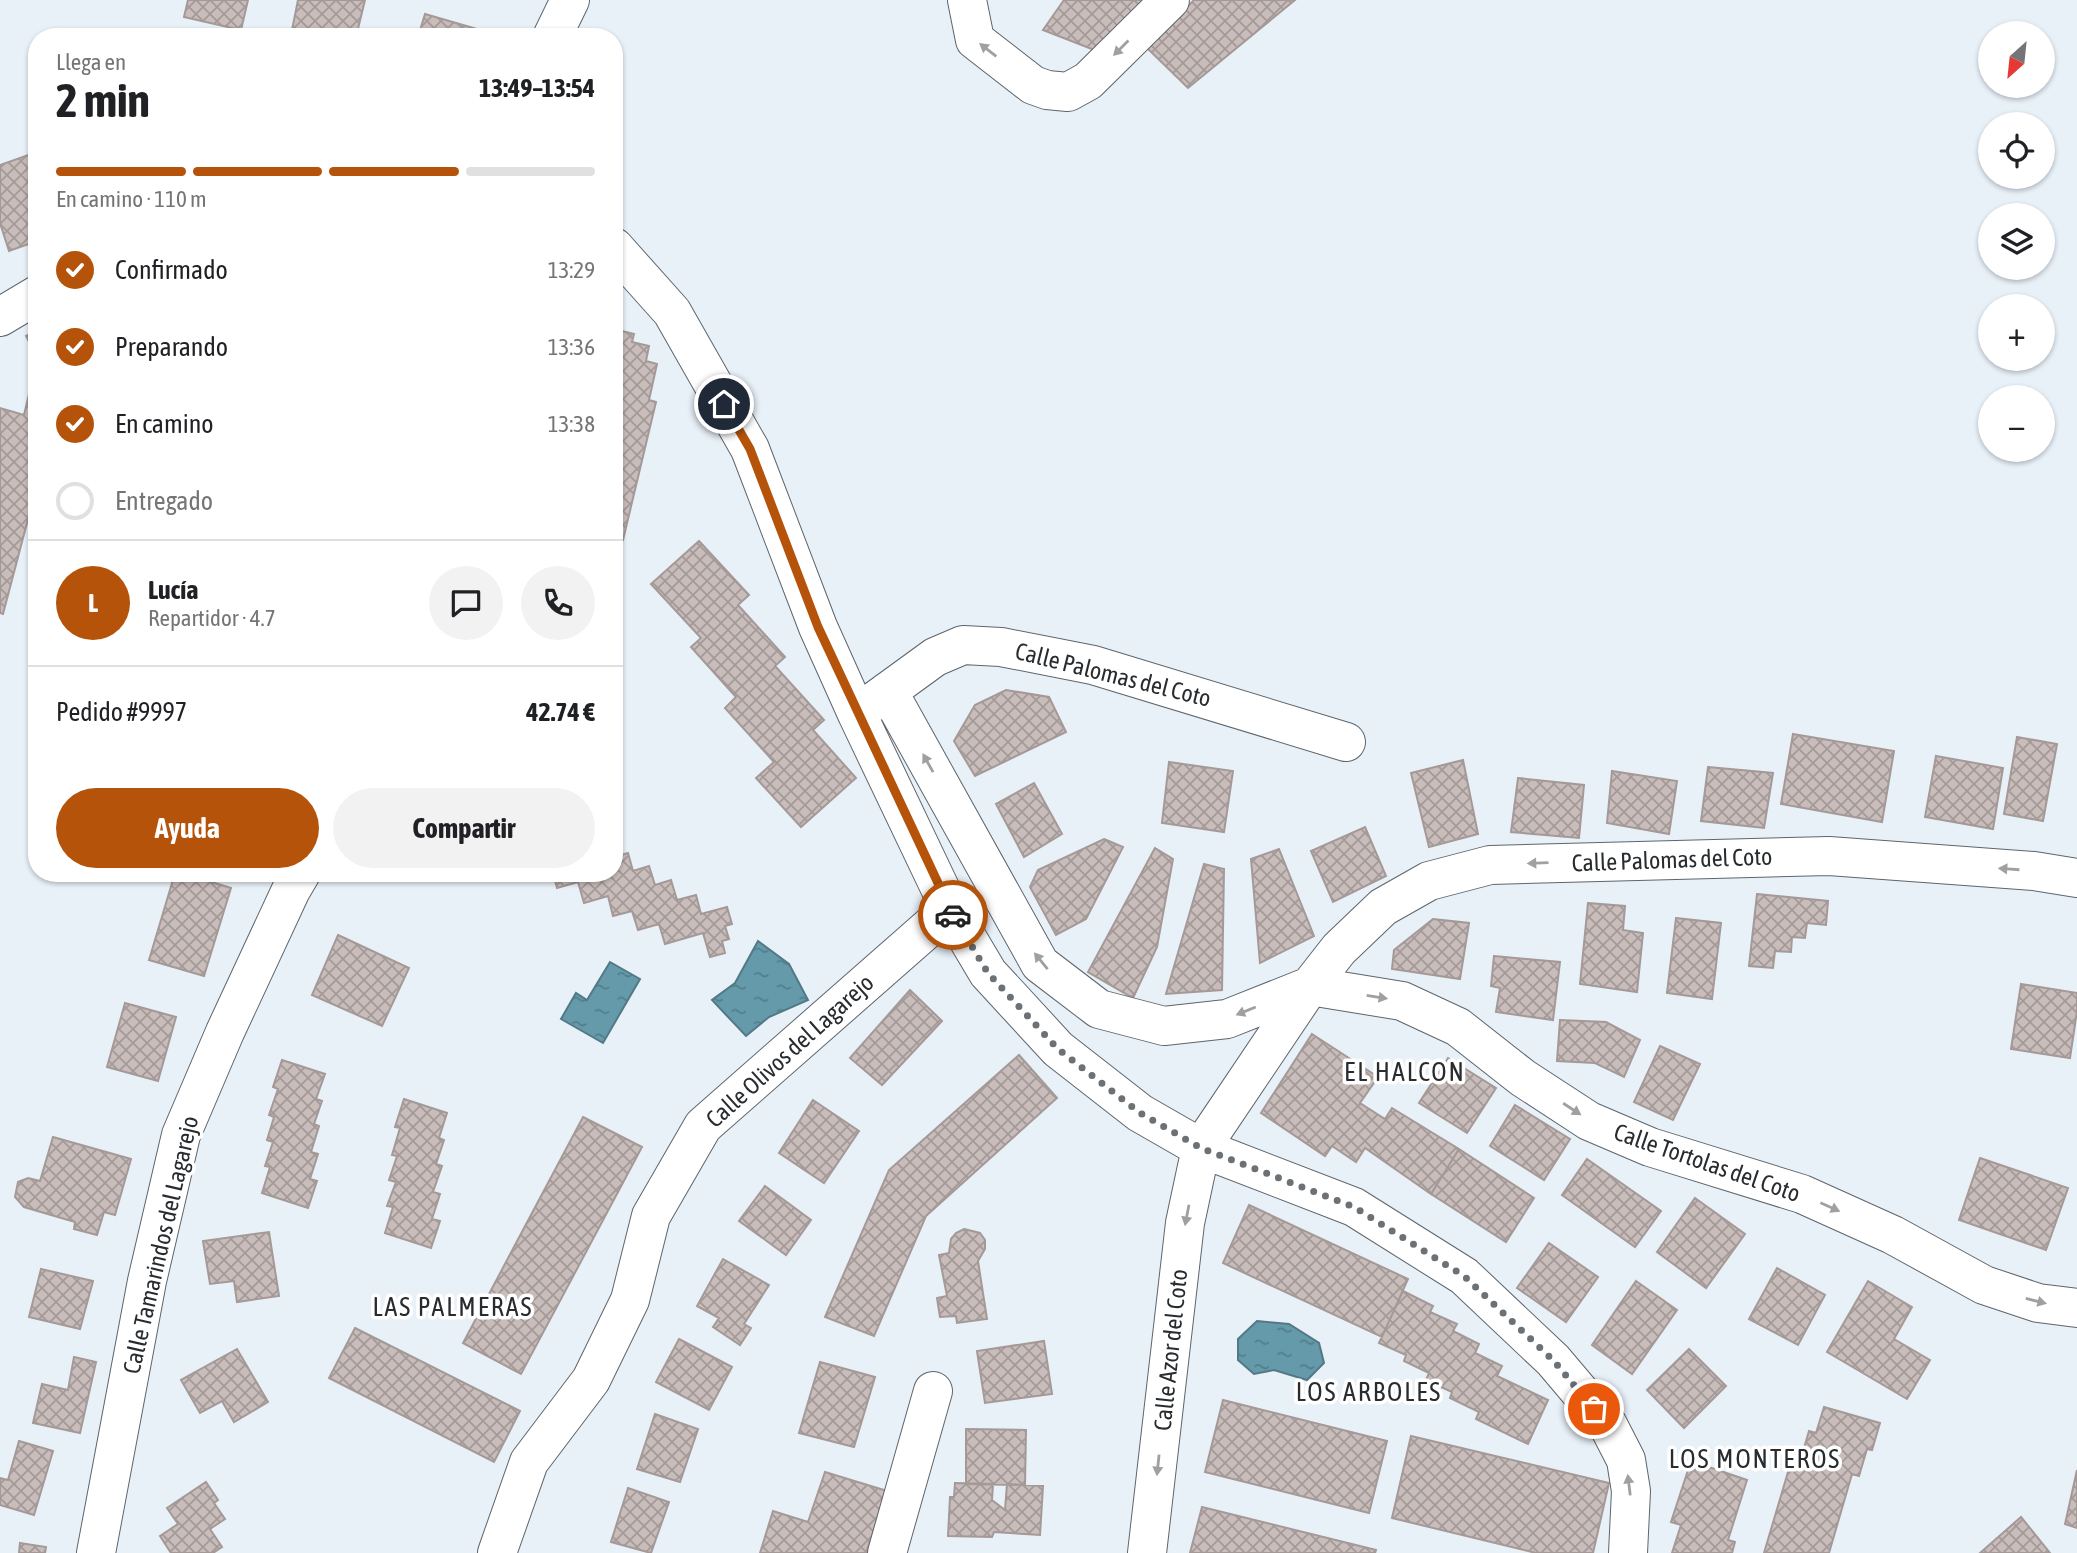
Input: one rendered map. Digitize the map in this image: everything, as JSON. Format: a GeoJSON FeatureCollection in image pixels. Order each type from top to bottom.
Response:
{"type":"FeatureCollection","features":[{"type":"Feature","properties":{"kind":"street"},"geometry":{"type":"LineString","coordinates":[[556,28],[570,0]]}},
{"type":"Feature","properties":{"kind":"street"},"geometry":{"type":"LineString","coordinates":[[967,0],[975,40],[1033,85],[1047,90],[1068,92],[1088,81],[1170,0]]}},
{"type":"Feature","properties":{"kind":"street"},"geometry":{"type":"LineString","coordinates":[[623,257],[672,312],[750,449],[818,627],[857,714],[950,909],[988,973],[1058,1049],[1140,1113],[1201,1148],[1354,1207],[1464,1276],[1553,1360],[1608,1425],[1626,1460],[1630,1491],[1628,1553]]}},
{"type":"Feature","properties":{"kind":"street"},"geometry":{"type":"LineString","coordinates":[[0,317],[28,300]]}},
{"type":"Feature","properties":{"kind":"street","name":"Calle Palomas del Coto"},"geometry":{"type":"LineString","coordinates":[[857,714],[935,657],[963,645],[1001,647],[1093,665],[1346,743]]}},
{"type":"Feature","properties":{"kind":"street"},"geometry":{"type":"LineString","coordinates":[[888,691],[1040,964],[1099,1009],[1164,1026],[1227,1019],[1310,986]]}},
{"type":"Feature","properties":{"kind":"street","name":"Calle Palomas del Coto"},"geometry":{"type":"LineString","coordinates":[[1201,1148],[1310,986],[1339,949],[1383,908],[1429,881],[1490,865],[1829,856],[2034,871],[2077,878]]}},
{"type":"Feature","properties":{"kind":"street","name":"Calle Tamarindos del Lagarejo"},"geometry":{"type":"LineString","coordinates":[[96,1553],[147,1281],[181,1135],[225,1032],[296,882]]}},
{"type":"Feature","properties":{"kind":"street","name":"Calle Olivos del Lagarejo"},"geometry":{"type":"LineString","coordinates":[[497,1553],[529,1462],[591,1380],[630,1300],[652,1216],[704,1126],[950,909]]}},
{"type":"Feature","properties":{"kind":"street","name":"Calle Tortolas del Coto"},"geometry":{"type":"LineString","coordinates":[[1310,986],[1402,1001],[1458,1027],[1523,1078],[1590,1121],[1650,1147],[1802,1194],[1893,1235],[1984,1285],[2038,1303],[2077,1308]]}},
{"type":"Feature","properties":{"kind":"street","name":"Calle Azor del Coto"},"geometry":{"type":"LineString","coordinates":[[1147,1553],[1185,1223],[1201,1148]]}},
{"type":"Feature","properties":{"kind":"street"},"geometry":{"type":"LineString","coordinates":[[887,1553],[933,1391]]}},
{"type":"Feature","properties":{"kind":"water"},"geometry":{"type":"Polygon","coordinates":[[[758,941],[789,964],[808,1000],[769,1017],[746,1036],[712,1000],[735,983],[758,941]]]}},
{"type":"Feature","properties":{"kind":"water"},"geometry":{"type":"Polygon","coordinates":[[[610,962],[640,979],[603,1043],[561,1019],[576,993],[587,1000],[610,962]]]}},
{"type":"Feature","properties":{"kind":"water"},"geometry":{"type":"Polygon","coordinates":[[[1257,1321],[1289,1324],[1319,1343],[1324,1363],[1307,1380],[1274,1370],[1254,1374],[1238,1360],[1238,1339],[1257,1321]]]}},
{"type":"Feature","properties":{"kind":"building"},"geometry":{"type":"Polygon","coordinates":[[[188,0],[248,0],[241,28],[184,17],[188,0]]]}},
{"type":"Feature","properties":{"kind":"building"},"geometry":{"type":"Polygon","coordinates":[[[298,0],[365,0],[358,28],[292,28],[298,0]]]}},
{"type":"Feature","properties":{"kind":"building"},"geometry":{"type":"Polygon","coordinates":[[[1064,0],[1146,0],[1097,51],[1043,30],[1064,0]]]}},
{"type":"Feature","properties":{"kind":"building"},"geometry":{"type":"Polygon","coordinates":[[[1194,0],[1295,0],[1188,88],[1147,48],[1194,0]]]}},
{"type":"Feature","properties":{"kind":"building"},"geometry":{"type":"Polygon","coordinates":[[[425,14],[473,28],[421,28],[425,14]]]}},
{"type":"Feature","properties":{"kind":"building"},"geometry":{"type":"Polygon","coordinates":[[[28,155],[28,244],[9,251],[0,223],[0,165],[28,155]]]}},
{"type":"Feature","properties":{"kind":"building"},"geometry":{"type":"Polygon","coordinates":[[[623,331],[634,334],[632,342],[649,346],[646,361],[657,364],[649,400],[656,402],[623,540],[623,331]]]}},
{"type":"Feature","properties":{"kind":"building"},"geometry":{"type":"Polygon","coordinates":[[[28,398],[28,519],[3,614],[0,613],[0,408],[24,415],[28,398]]]}},
{"type":"Feature","properties":{"kind":"building"},"geometry":{"type":"Polygon","coordinates":[[[699,541],[749,595],[738,605],[785,657],[775,666],[824,720],[813,730],[856,778],[801,827],[756,778],[774,762],[725,708],[736,697],[691,647],[701,638],[651,584],[699,541]]]}},
{"type":"Feature","properties":{"kind":"building"},"geometry":{"type":"Polygon","coordinates":[[[1006,690],[1049,697],[1066,732],[975,776],[954,741],[975,705],[1006,690]]]}},
{"type":"Feature","properties":{"kind":"building"},"geometry":{"type":"Polygon","coordinates":[[[1793,734],[1894,751],[1882,822],[1781,804],[1793,734]]]}},
{"type":"Feature","properties":{"kind":"building"},"geometry":{"type":"Polygon","coordinates":[[[2017,737],[2057,744],[2043,821],[2004,814],[2017,737]]]}},
{"type":"Feature","properties":{"kind":"building"},"geometry":{"type":"Polygon","coordinates":[[[1936,756],[2003,768],[1993,829],[1925,817],[1936,756]]]}},
{"type":"Feature","properties":{"kind":"building"},"geometry":{"type":"Polygon","coordinates":[[[1463,760],[1478,834],[1429,847],[1411,773],[1463,760]]]}},
{"type":"Feature","properties":{"kind":"building"},"geometry":{"type":"Polygon","coordinates":[[[1169,762],[1233,771],[1224,832],[1162,823],[1169,762]]]}},
{"type":"Feature","properties":{"kind":"building"},"geometry":{"type":"Polygon","coordinates":[[[1708,767],[1773,773],[1764,828],[1701,821],[1708,767]]]}},
{"type":"Feature","properties":{"kind":"building"},"geometry":{"type":"Polygon","coordinates":[[[1612,771],[1677,781],[1669,834],[1607,823],[1612,771]]]}},
{"type":"Feature","properties":{"kind":"building"},"geometry":{"type":"Polygon","coordinates":[[[1518,778],[1584,785],[1579,838],[1511,832],[1518,778]]]}},
{"type":"Feature","properties":{"kind":"building"},"geometry":{"type":"Polygon","coordinates":[[[1034,783],[1062,834],[1024,857],[996,804],[1034,783]]]}},
{"type":"Feature","properties":{"kind":"building"},"geometry":{"type":"Polygon","coordinates":[[[1365,827],[1386,876],[1333,902],[1311,851],[1365,827]]]}},
{"type":"Feature","properties":{"kind":"building"},"geometry":{"type":"Polygon","coordinates":[[[1104,839],[1123,847],[1086,919],[1056,935],[1030,887],[1038,870],[1104,839]]]}},
{"type":"Feature","properties":{"kind":"building"},"geometry":{"type":"Polygon","coordinates":[[[1155,848],[1173,859],[1157,947],[1133,998],[1088,972],[1155,848]]]}},
{"type":"Feature","properties":{"kind":"building"},"geometry":{"type":"Polygon","coordinates":[[[1279,849],[1314,936],[1260,963],[1251,859],[1279,849]]]}},
{"type":"Feature","properties":{"kind":"building"},"geometry":{"type":"Polygon","coordinates":[[[628,853],[633,871],[649,866],[655,885],[671,880],[677,900],[696,895],[701,914],[727,907],[732,924],[725,926],[729,939],[722,941],[725,953],[710,957],[703,933],[665,944],[659,924],[638,930],[632,911],[613,916],[608,896],[584,903],[578,882],[623,882],[623,854],[628,853]]]}},
{"type":"Feature","properties":{"kind":"building"},"geometry":{"type":"Polygon","coordinates":[[[1204,864],[1224,869],[1222,990],[1166,994],[1204,864]]]}},
{"type":"Feature","properties":{"kind":"building"},"geometry":{"type":"Polygon","coordinates":[[[172,882],[211,882],[231,888],[204,976],[149,960],[172,882]]]}},
{"type":"Feature","properties":{"kind":"building"},"geometry":{"type":"Polygon","coordinates":[[[555,882],[578,882],[557,888],[555,882]]]}},
{"type":"Feature","properties":{"kind":"building"},"geometry":{"type":"Polygon","coordinates":[[[1757,894],[1828,901],[1826,925],[1807,923],[1805,938],[1792,937],[1791,952],[1775,951],[1773,968],[1749,966],[1757,894]]]}},
{"type":"Feature","properties":{"kind":"building"},"geometry":{"type":"Polygon","coordinates":[[[1588,903],[1625,906],[1623,930],[1643,933],[1637,992],[1580,984],[1588,903]]]}},
{"type":"Feature","properties":{"kind":"building"},"geometry":{"type":"Polygon","coordinates":[[[1676,918],[1721,923],[1712,999],[1667,993],[1676,918]]]}},
{"type":"Feature","properties":{"kind":"building"},"geometry":{"type":"Polygon","coordinates":[[[1433,919],[1469,923],[1460,979],[1392,969],[1394,950],[1433,919]]]}},
{"type":"Feature","properties":{"kind":"building"},"geometry":{"type":"Polygon","coordinates":[[[338,935],[409,968],[382,1026],[312,995],[338,935]]]}},
{"type":"Feature","properties":{"kind":"building"},"geometry":{"type":"Polygon","coordinates":[[[1494,956],[1560,962],[1553,1020],[1496,1012],[1500,988],[1491,986],[1494,956]]]}},
{"type":"Feature","properties":{"kind":"building"},"geometry":{"type":"Polygon","coordinates":[[[2021,984],[2077,993],[2070,1058],[2011,1049],[2021,984]]]}},
{"type":"Feature","properties":{"kind":"building"},"geometry":{"type":"Polygon","coordinates":[[[910,990],[942,1021],[882,1085],[850,1058],[910,990]]]}},
{"type":"Feature","properties":{"kind":"building"},"geometry":{"type":"Polygon","coordinates":[[[125,1003],[176,1017],[158,1081],[107,1067],[125,1003]]]}},
{"type":"Feature","properties":{"kind":"building"},"geometry":{"type":"Polygon","coordinates":[[[1560,1020],[1606,1022],[1640,1040],[1624,1077],[1595,1063],[1557,1061],[1560,1020]]]}},
{"type":"Feature","properties":{"kind":"building"},"geometry":{"type":"Polygon","coordinates":[[[1312,1034],[1378,1077],[1360,1103],[1385,1119],[1392,1108],[1459,1149],[1431,1194],[1365,1148],[1356,1162],[1332,1146],[1325,1156],[1261,1113],[1312,1034]]]}},
{"type":"Feature","properties":{"kind":"building"},"geometry":{"type":"Polygon","coordinates":[[[1660,1046],[1700,1064],[1673,1120],[1634,1102],[1660,1046]]]}},
{"type":"Feature","properties":{"kind":"building"},"geometry":{"type":"Polygon","coordinates":[[[1019,1055],[1057,1098],[926,1216],[874,1336],[825,1317],[889,1170],[1019,1055]]]}},
{"type":"Feature","properties":{"kind":"building"},"geometry":{"type":"Polygon","coordinates":[[[1448,1058],[1496,1088],[1467,1133],[1419,1103],[1448,1058]]]}},
{"type":"Feature","properties":{"kind":"building"},"geometry":{"type":"Polygon","coordinates":[[[282,1060],[325,1074],[316,1099],[322,1101],[314,1124],[319,1126],[311,1152],[318,1154],[310,1179],[317,1181],[308,1208],[262,1193],[270,1167],[265,1166],[273,1142],[267,1140],[274,1117],[269,1115],[278,1089],[273,1087],[282,1060]]]}},
{"type":"Feature","properties":{"kind":"building"},"geometry":{"type":"Polygon","coordinates":[[[404,1099],[447,1113],[439,1138],[444,1140],[436,1164],[442,1166],[433,1192],[440,1194],[432,1219],[440,1221],[431,1248],[385,1233],[393,1207],[387,1206],[396,1182],[389,1180],[397,1156],[392,1155],[400,1128],[395,1127],[404,1099]]]}},
{"type":"Feature","properties":{"kind":"building"},"geometry":{"type":"Polygon","coordinates":[[[813,1100],[859,1131],[824,1183],[779,1153],[813,1100]]]}},
{"type":"Feature","properties":{"kind":"building"},"geometry":{"type":"Polygon","coordinates":[[[1515,1105],[1570,1139],[1544,1180],[1490,1146],[1515,1105]]]}},
{"type":"Feature","properties":{"kind":"building"},"geometry":{"type":"Polygon","coordinates":[[[583,1117],[642,1147],[521,1374],[463,1343],[583,1117]]]}},
{"type":"Feature","properties":{"kind":"building"},"geometry":{"type":"Polygon","coordinates":[[[53,1137],[131,1159],[115,1215],[104,1212],[97,1235],[74,1229],[75,1222],[24,1207],[15,1197],[18,1182],[28,1178],[40,1181],[53,1137]]]}},
{"type":"Feature","properties":{"kind":"building"},"geometry":{"type":"Polygon","coordinates":[[[1459,1149],[1534,1198],[1506,1242],[1431,1194],[1459,1149]]]}},
{"type":"Feature","properties":{"kind":"building"},"geometry":{"type":"Polygon","coordinates":[[[1980,1158],[2068,1188],[2046,1250],[1959,1220],[1980,1158]]]}},
{"type":"Feature","properties":{"kind":"building"},"geometry":{"type":"Polygon","coordinates":[[[1587,1159],[1661,1211],[1635,1247],[1562,1195],[1587,1159]]]}},
{"type":"Feature","properties":{"kind":"building"},"geometry":{"type":"Polygon","coordinates":[[[765,1186],[811,1220],[786,1255],[739,1221],[765,1186]]]}},
{"type":"Feature","properties":{"kind":"building"},"geometry":{"type":"Polygon","coordinates":[[[1695,1198],[1745,1234],[1706,1288],[1657,1252],[1695,1198]]]}},
{"type":"Feature","properties":{"kind":"building"},"geometry":{"type":"Polygon","coordinates":[[[1249,1205],[1408,1279],[1382,1337],[1223,1263],[1249,1205]]]}},
{"type":"Feature","properties":{"kind":"building"},"geometry":{"type":"Polygon","coordinates":[[[964,1229],[980,1233],[985,1240],[985,1249],[978,1261],[987,1319],[957,1323],[956,1316],[940,1317],[937,1298],[947,1296],[939,1255],[949,1253],[951,1239],[964,1229]]]}},
{"type":"Feature","properties":{"kind":"building"},"geometry":{"type":"Polygon","coordinates":[[[269,1232],[279,1296],[237,1302],[234,1281],[210,1284],[203,1241],[269,1232]]]}},
{"type":"Feature","properties":{"kind":"building"},"geometry":{"type":"Polygon","coordinates":[[[1549,1243],[1598,1277],[1566,1322],[1517,1288],[1549,1243]]]}},
{"type":"Feature","properties":{"kind":"building"},"geometry":{"type":"Polygon","coordinates":[[[723,1259],[769,1285],[744,1324],[751,1328],[740,1345],[713,1327],[719,1318],[697,1306],[723,1259]]]}},
{"type":"Feature","properties":{"kind":"building"},"geometry":{"type":"Polygon","coordinates":[[[1777,1268],[1825,1295],[1798,1345],[1749,1319],[1777,1268]]]}},
{"type":"Feature","properties":{"kind":"building"},"geometry":{"type":"Polygon","coordinates":[[[41,1269],[93,1281],[80,1329],[29,1317],[41,1269]]]}},
{"type":"Feature","properties":{"kind":"building"},"geometry":{"type":"Polygon","coordinates":[[[1636,1281],[1677,1310],[1632,1374],[1592,1345],[1636,1281]]]}},
{"type":"Feature","properties":{"kind":"building"},"geometry":{"type":"Polygon","coordinates":[[[1868,1281],[1912,1307],[1894,1339],[1930,1360],[1907,1399],[1827,1352],[1868,1281]]]}},
{"type":"Feature","properties":{"kind":"building"},"geometry":{"type":"Polygon","coordinates":[[[1403,1291],[1433,1306],[1430,1312],[1457,1324],[1453,1331],[1479,1344],[1475,1353],[1502,1366],[1497,1376],[1548,1400],[1528,1444],[1476,1419],[1479,1412],[1450,1398],[1452,1392],[1426,1380],[1429,1373],[1404,1361],[1406,1355],[1379,1343],[1403,1291]]]}},
{"type":"Feature","properties":{"kind":"building"},"geometry":{"type":"Polygon","coordinates":[[[355,1328],[520,1411],[494,1462],[329,1378],[355,1328]]]}},
{"type":"Feature","properties":{"kind":"building"},"geometry":{"type":"Polygon","coordinates":[[[679,1339],[732,1367],[709,1410],[656,1382],[679,1339]]]}},
{"type":"Feature","properties":{"kind":"building"},"geometry":{"type":"Polygon","coordinates":[[[1044,1341],[1052,1394],[985,1403],[977,1351],[1044,1341]]]}},
{"type":"Feature","properties":{"kind":"building"},"geometry":{"type":"Polygon","coordinates":[[[237,1349],[268,1402],[234,1422],[222,1401],[200,1413],[181,1380],[237,1349]]]}},
{"type":"Feature","properties":{"kind":"building"},"geometry":{"type":"Polygon","coordinates":[[[1689,1349],[1726,1386],[1684,1428],[1647,1390],[1689,1349]]]}},
{"type":"Feature","properties":{"kind":"building"},"geometry":{"type":"Polygon","coordinates":[[[74,1357],[96,1362],[80,1433],[33,1423],[42,1384],[68,1390],[74,1357]]]}},
{"type":"Feature","properties":{"kind":"building"},"geometry":{"type":"Polygon","coordinates":[[[820,1362],[875,1377],[854,1447],[799,1433],[820,1362]]]}},
{"type":"Feature","properties":{"kind":"building"},"geometry":{"type":"Polygon","coordinates":[[[1223,1400],[1387,1441],[1369,1513],[1205,1472],[1223,1400]]]}},
{"type":"Feature","properties":{"kind":"building"},"geometry":{"type":"Polygon","coordinates":[[[1824,1407],[1880,1423],[1872,1450],[1867,1449],[1859,1476],[1852,1474],[1829,1553],[1764,1553],[1793,1455],[1801,1458],[1809,1431],[1816,1433],[1824,1407]]]}},
{"type":"Feature","properties":{"kind":"building"},"geometry":{"type":"Polygon","coordinates":[[[655,1414],[698,1429],[680,1482],[637,1469],[655,1414]]]}},
{"type":"Feature","properties":{"kind":"building"},"geometry":{"type":"Polygon","coordinates":[[[966,1429],[1026,1430],[1025,1485],[966,1484],[966,1429]]]}},
{"type":"Feature","properties":{"kind":"building"},"geometry":{"type":"Polygon","coordinates":[[[1411,1436],[1609,1483],[1593,1553],[1536,1553],[1392,1518],[1411,1436]]]}},
{"type":"Feature","properties":{"kind":"building"},"geometry":{"type":"Polygon","coordinates":[[[19,1441],[53,1451],[34,1515],[0,1505],[0,1478],[8,1480],[19,1441]]]}},
{"type":"Feature","properties":{"kind":"building"},"geometry":{"type":"Polygon","coordinates":[[[1691,1461],[1747,1480],[1728,1540],[1735,1542],[1732,1553],[1672,1553],[1681,1525],[1671,1522],[1691,1461]]]}},
{"type":"Feature","properties":{"kind":"building"},"geometry":{"type":"Polygon","coordinates":[[[2077,1470],[2077,1528],[2065,1524],[2077,1470]]]}},
{"type":"Feature","properties":{"kind":"building"},"geometry":{"type":"Polygon","coordinates":[[[825,1472],[887,1491],[866,1553],[760,1553],[773,1511],[808,1522],[825,1472]]]}},
{"type":"Feature","properties":{"kind":"building"},"geometry":{"type":"Polygon","coordinates":[[[206,1482],[218,1500],[214,1503],[225,1519],[210,1529],[222,1547],[213,1553],[171,1553],[160,1536],[178,1524],[167,1508],[206,1482]]]}},
{"type":"Feature","properties":{"kind":"building"},"geometry":{"type":"Polygon","coordinates":[[[955,1483],[993,1484],[992,1500],[1005,1510],[1007,1484],[1043,1486],[1040,1535],[994,1532],[992,1537],[948,1536],[950,1497],[954,1497],[955,1483]]]}},
{"type":"Feature","properties":{"kind":"building"},"geometry":{"type":"Polygon","coordinates":[[[628,1488],[669,1502],[651,1553],[611,1542],[628,1488]]]}},
{"type":"Feature","properties":{"kind":"building"},"geometry":{"type":"Polygon","coordinates":[[[1202,1507],[1376,1550],[1375,1553],[1190,1553],[1202,1507]]]}},
{"type":"Feature","properties":{"kind":"building"},"geometry":{"type":"Polygon","coordinates":[[[2021,1517],[2050,1553],[1980,1553],[2021,1517]]]}},
{"type":"Feature","properties":{"kind":"building"},"geometry":{"type":"Polygon","coordinates":[[[20,1543],[46,1547],[45,1553],[19,1553],[20,1543]]]}},
{"type":"Feature","properties":{"kind":"way so far"},"geometry":{"type":"LineString","coordinates":[[953,915],[988,973],[1058,1049],[1140,1113],[1201,1148],[1354,1207],[1464,1276],[1553,1360],[1594,1409]]}},
{"type":"Feature","properties":{"kind":"district","name":"EL HALCON"},"geometry":{"type":"Point","coordinates":[1405,1072]}},
{"type":"Feature","properties":{"kind":"district","name":"LAS PALMERAS"},"geometry":{"type":"Point","coordinates":[453,1307]}},
{"type":"Feature","properties":{"kind":"district","name":"LOS ARBOLES"},"geometry":{"type":"Point","coordinates":[1369,1392]}},
{"type":"Feature","properties":{"kind":"district","name":"LOS MONTEROS"},"geometry":{"type":"Point","coordinates":[1755,1459]}},
{"type":"Feature","properties":{"kind":"route"},"geometry":{"type":"LineString","coordinates":[[724,404],[750,449],[818,627],[953,915]]}}]}
